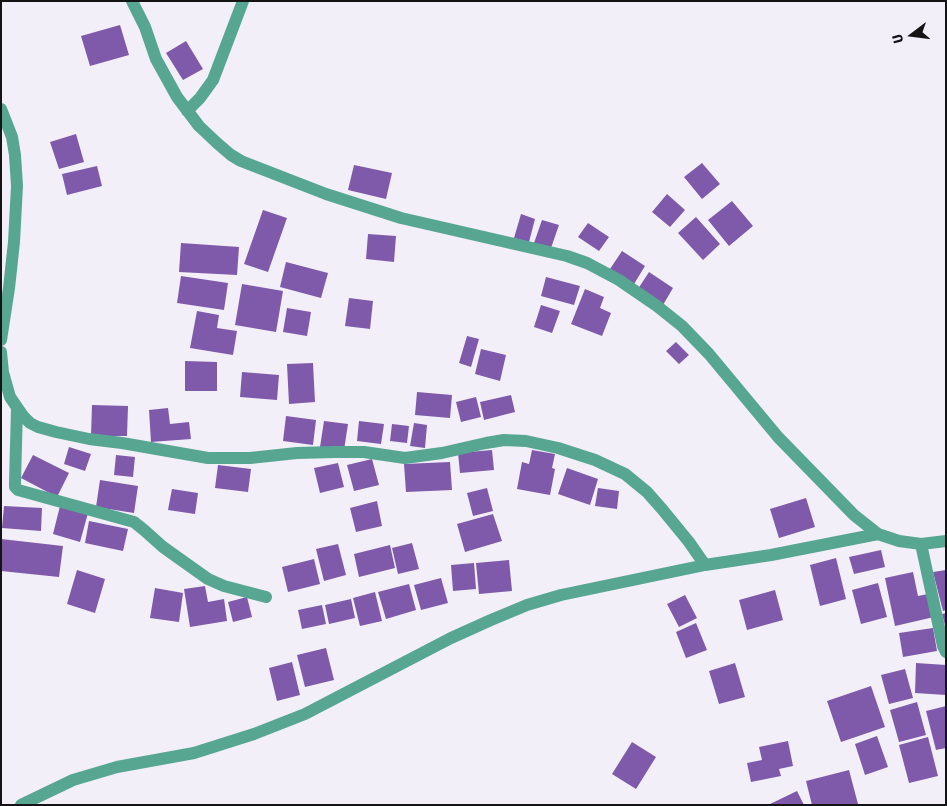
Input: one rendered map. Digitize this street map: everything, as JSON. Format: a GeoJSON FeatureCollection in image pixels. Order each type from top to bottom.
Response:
{"type":"FeatureCollection","features":[{"type":"Feature","properties":{"kind":"street"},"geometry":{"type":"LineString","coordinates":[[132,1],[145,26],[156,58],[168,82],[187,111],[199,126],[217,143],[241,161],[326,194],[401,218],[567,256],[586,263],[619,280],[682,326],[709,354],[778,437],[854,515],[878,534],[899,541],[921,544],[946,541]]}},
{"type":"Feature","properties":{"kind":"street"},"geometry":{"type":"LineString","coordinates":[[187,111],[200,98],[213,80],[243,1]]}},
{"type":"Feature","properties":{"kind":"street"},"geometry":{"type":"LineString","coordinates":[[1,109],[12,137],[17,186],[14,242],[1,340]]}},
{"type":"Feature","properties":{"kind":"street"},"geometry":{"type":"LineString","coordinates":[[1,352],[3,372],[10,397],[30,423],[56,432],[89,439],[130,444],[208,458],[250,458],[297,453],[364,452],[405,458],[442,453],[504,440],[526,441],[558,448],[595,460],[625,474],[647,492],[689,542],[705,566]]}},
{"type":"Feature","properties":{"kind":"street"},"geometry":{"type":"LineString","coordinates":[[17,408],[15,487],[18,490],[134,522],[163,547],[208,579],[224,586],[266,597]]}},
{"type":"Feature","properties":{"kind":"street"},"geometry":{"type":"LineString","coordinates":[[21,805],[72,780],[117,767],[194,753],[254,734],[305,714],[452,638],[527,605],[561,595],[878,534]]}},
{"type":"Feature","properties":{"kind":"street"},"geometry":{"type":"LineString","coordinates":[[921,544],[943,646],[946,652]]}},
{"type":"Feature","properties":{"kind":"building"},"geometry":{"type":"Polygon","coordinates":[[[120,25],[129,55],[90,66],[81,36],[120,25]]]}},
{"type":"Feature","properties":{"kind":"building"},"geometry":{"type":"Polygon","coordinates":[[[186,41],[203,69],[183,80],[166,53],[186,41]]]}},
{"type":"Feature","properties":{"kind":"building"},"geometry":{"type":"Polygon","coordinates":[[[76,134],[84,162],[59,169],[50,142],[76,134]]]}},
{"type":"Feature","properties":{"kind":"building"},"geometry":{"type":"Polygon","coordinates":[[[702,163],[720,184],[702,199],[684,177],[702,163]]]}},
{"type":"Feature","properties":{"kind":"building"},"geometry":{"type":"Polygon","coordinates":[[[354,165],[392,173],[386,199],[348,190],[354,165]]]}},
{"type":"Feature","properties":{"kind":"building"},"geometry":{"type":"Polygon","coordinates":[[[97,166],[102,186],[67,195],[62,174],[97,166]]]}},
{"type":"Feature","properties":{"kind":"building"},"geometry":{"type":"Polygon","coordinates":[[[667,194],[685,210],[670,227],[652,212],[667,194]]]}},
{"type":"Feature","properties":{"kind":"building"},"geometry":{"type":"Polygon","coordinates":[[[732,201],[753,226],[729,246],[708,220],[732,201]]]}},
{"type":"Feature","properties":{"kind":"building"},"geometry":{"type":"Polygon","coordinates":[[[263,210],[287,218],[268,272],[244,264],[263,210]]]}},
{"type":"Feature","properties":{"kind":"building"},"geometry":{"type":"Polygon","coordinates":[[[521,214],[535,219],[529,242],[514,238],[521,214]]]}},
{"type":"Feature","properties":{"kind":"building"},"geometry":{"type":"Polygon","coordinates":[[[696,217],[720,244],[703,260],[678,233],[696,217]]]}},
{"type":"Feature","properties":{"kind":"building"},"geometry":{"type":"Polygon","coordinates":[[[542,220],[559,225],[551,248],[534,243],[542,220]]]}},
{"type":"Feature","properties":{"kind":"building"},"geometry":{"type":"Polygon","coordinates":[[[588,223],[609,237],[599,251],[578,237],[588,223]]]}},
{"type":"Feature","properties":{"kind":"building"},"geometry":{"type":"Polygon","coordinates":[[[368,234],[396,236],[394,262],[366,259],[368,234]]]}},
{"type":"Feature","properties":{"kind":"building"},"geometry":{"type":"Polygon","coordinates":[[[181,243],[239,247],[237,275],[179,272],[181,243]]]}},
{"type":"Feature","properties":{"kind":"building"},"geometry":{"type":"Polygon","coordinates":[[[622,251],[645,266],[634,284],[610,269],[622,251]]]}},
{"type":"Feature","properties":{"kind":"building"},"geometry":{"type":"Polygon","coordinates":[[[286,262],[328,273],[321,298],[280,287],[286,262]]]}},
{"type":"Feature","properties":{"kind":"building"},"geometry":{"type":"Polygon","coordinates":[[[649,272],[673,288],[663,305],[638,289],[649,272]]]}},
{"type":"Feature","properties":{"kind":"building"},"geometry":{"type":"Polygon","coordinates":[[[181,276],[228,283],[224,310],[177,303],[181,276]]]}},
{"type":"Feature","properties":{"kind":"building"},"geometry":{"type":"Polygon","coordinates":[[[546,277],[580,286],[574,305],[541,296],[546,277]]]}},
{"type":"Feature","properties":{"kind":"building"},"geometry":{"type":"Polygon","coordinates":[[[242,284],[283,291],[276,332],[235,325],[242,284]]]}},
{"type":"Feature","properties":{"kind":"building"},"geometry":{"type":"Polygon","coordinates":[[[585,289],[604,297],[600,308],[611,313],[602,336],[571,324],[585,289]]]}},
{"type":"Feature","properties":{"kind":"building"},"geometry":{"type":"Polygon","coordinates":[[[349,298],[373,301],[370,329],[345,326],[349,298]]]}},
{"type":"Feature","properties":{"kind":"building"},"geometry":{"type":"Polygon","coordinates":[[[541,305],[560,311],[552,333],[534,327],[541,305]]]}},
{"type":"Feature","properties":{"kind":"building"},"geometry":{"type":"Polygon","coordinates":[[[287,308],[311,312],[307,336],[283,332],[287,308]]]}},
{"type":"Feature","properties":{"kind":"building"},"geometry":{"type":"Polygon","coordinates":[[[197,311],[219,315],[217,328],[237,331],[233,355],[190,348],[197,311]]]}},
{"type":"Feature","properties":{"kind":"building"},"geometry":{"type":"Polygon","coordinates":[[[467,336],[479,339],[471,367],[459,363],[467,336]]]}},
{"type":"Feature","properties":{"kind":"building"},"geometry":{"type":"Polygon","coordinates":[[[676,342],[689,355],[679,364],[666,351],[676,342]]]}},
{"type":"Feature","properties":{"kind":"building"},"geometry":{"type":"Polygon","coordinates":[[[481,349],[506,355],[500,381],[475,374],[481,349]]]}},
{"type":"Feature","properties":{"kind":"building"},"geometry":{"type":"Polygon","coordinates":[[[185,361],[217,362],[217,391],[185,391],[185,361]]]}},
{"type":"Feature","properties":{"kind":"building"},"geometry":{"type":"Polygon","coordinates":[[[313,363],[315,402],[289,404],[287,364],[313,363]]]}},
{"type":"Feature","properties":{"kind":"building"},"geometry":{"type":"Polygon","coordinates":[[[242,372],[279,375],[277,400],[240,397],[242,372]]]}},
{"type":"Feature","properties":{"kind":"building"},"geometry":{"type":"Polygon","coordinates":[[[417,392],[452,395],[450,418],[415,415],[417,392]]]}},
{"type":"Feature","properties":{"kind":"building"},"geometry":{"type":"Polygon","coordinates":[[[511,395],[515,412],[484,420],[480,402],[511,395]]]}},
{"type":"Feature","properties":{"kind":"building"},"geometry":{"type":"Polygon","coordinates":[[[476,397],[481,417],[461,422],[456,402],[476,397]]]}},
{"type":"Feature","properties":{"kind":"building"},"geometry":{"type":"Polygon","coordinates":[[[92,405],[128,406],[127,436],[91,436],[92,405]]]}},
{"type":"Feature","properties":{"kind":"building"},"geometry":{"type":"Polygon","coordinates":[[[168,408],[170,424],[189,422],[191,439],[151,442],[149,410],[168,408]]]}},
{"type":"Feature","properties":{"kind":"building"},"geometry":{"type":"Polygon","coordinates":[[[286,416],[316,420],[313,445],[283,441],[286,416]]]}},
{"type":"Feature","properties":{"kind":"building"},"geometry":{"type":"Polygon","coordinates":[[[324,421],[348,424],[344,450],[320,447],[324,421]]]}},
{"type":"Feature","properties":{"kind":"building"},"geometry":{"type":"Polygon","coordinates":[[[359,421],[384,424],[381,444],[357,441],[359,421]]]}},
{"type":"Feature","properties":{"kind":"building"},"geometry":{"type":"Polygon","coordinates":[[[414,423],[427,425],[425,448],[410,446],[414,423]]]}},
{"type":"Feature","properties":{"kind":"building"},"geometry":{"type":"Polygon","coordinates":[[[392,424],[409,426],[407,443],[390,441],[392,424]]]}},
{"type":"Feature","properties":{"kind":"building"},"geometry":{"type":"Polygon","coordinates":[[[69,447],[91,454],[85,471],[64,464],[69,447]]]}},
{"type":"Feature","properties":{"kind":"building"},"geometry":{"type":"Polygon","coordinates":[[[492,450],[494,470],[460,473],[458,453],[492,450]]]}},
{"type":"Feature","properties":{"kind":"building"},"geometry":{"type":"Polygon","coordinates":[[[532,450],[555,454],[552,468],[555,469],[550,495],[517,489],[522,462],[529,464],[532,450]]]}},
{"type":"Feature","properties":{"kind":"building"},"geometry":{"type":"Polygon","coordinates":[[[33,455],[69,473],[57,497],[21,478],[33,455]]]}},
{"type":"Feature","properties":{"kind":"building"},"geometry":{"type":"Polygon","coordinates":[[[116,455],[135,457],[133,477],[114,475],[116,455]]]}},
{"type":"Feature","properties":{"kind":"building"},"geometry":{"type":"Polygon","coordinates":[[[372,459],[379,485],[354,491],[347,465],[372,459]]]}},
{"type":"Feature","properties":{"kind":"building"},"geometry":{"type":"Polygon","coordinates":[[[450,462],[452,490],[406,492],[404,464],[450,462]]]}},
{"type":"Feature","properties":{"kind":"building"},"geometry":{"type":"Polygon","coordinates":[[[338,463],[344,487],[320,493],[314,468],[338,463]]]}},
{"type":"Feature","properties":{"kind":"building"},"geometry":{"type":"Polygon","coordinates":[[[218,465],[251,469],[248,492],[215,488],[218,465]]]}},
{"type":"Feature","properties":{"kind":"building"},"geometry":{"type":"Polygon","coordinates":[[[567,468],[598,479],[590,505],[558,494],[567,468]]]}},
{"type":"Feature","properties":{"kind":"building"},"geometry":{"type":"Polygon","coordinates":[[[100,480],[138,486],[134,513],[96,507],[100,480]]]}},
{"type":"Feature","properties":{"kind":"building"},"geometry":{"type":"Polygon","coordinates":[[[487,488],[493,511],[473,516],[467,493],[487,488]]]}},
{"type":"Feature","properties":{"kind":"building"},"geometry":{"type":"Polygon","coordinates":[[[598,488],[619,491],[617,509],[595,506],[598,488]]]}},
{"type":"Feature","properties":{"kind":"building"},"geometry":{"type":"Polygon","coordinates":[[[172,489],[198,493],[195,514],[168,510],[172,489]]]}},
{"type":"Feature","properties":{"kind":"building"},"geometry":{"type":"Polygon","coordinates":[[[806,498],[815,527],[779,538],[770,509],[806,498]]]}},
{"type":"Feature","properties":{"kind":"building"},"geometry":{"type":"Polygon","coordinates":[[[377,501],[382,526],[356,532],[350,508],[377,501]]]}},
{"type":"Feature","properties":{"kind":"building"},"geometry":{"type":"Polygon","coordinates":[[[4,506],[42,508],[41,531],[2,528],[4,506]]]}},
{"type":"Feature","properties":{"kind":"building"},"geometry":{"type":"Polygon","coordinates":[[[60,506],[88,513],[80,542],[53,534],[60,506]]]}},
{"type":"Feature","properties":{"kind":"building"},"geometry":{"type":"Polygon","coordinates":[[[493,514],[502,541],[465,552],[457,524],[493,514]]]}},
{"type":"Feature","properties":{"kind":"building"},"geometry":{"type":"Polygon","coordinates":[[[89,521],[128,529],[123,551],[85,543],[89,521]]]}},
{"type":"Feature","properties":{"kind":"building"},"geometry":{"type":"Polygon","coordinates":[[[1,539],[63,546],[59,577],[1,571],[1,539]]]}},
{"type":"Feature","properties":{"kind":"building"},"geometry":{"type":"Polygon","coordinates":[[[412,543],[419,569],[398,574],[392,548],[412,543]]]}},
{"type":"Feature","properties":{"kind":"building"},"geometry":{"type":"Polygon","coordinates":[[[338,544],[346,575],[324,581],[316,549],[338,544]]]}},
{"type":"Feature","properties":{"kind":"building"},"geometry":{"type":"Polygon","coordinates":[[[390,545],[395,568],[359,577],[354,554],[390,545]]]}},
{"type":"Feature","properties":{"kind":"building"},"geometry":{"type":"Polygon","coordinates":[[[881,550],[885,567],[854,574],[849,557],[881,550]]]}},
{"type":"Feature","properties":{"kind":"building"},"geometry":{"type":"Polygon","coordinates":[[[836,558],[846,599],[820,606],[810,565],[836,558]]]}},
{"type":"Feature","properties":{"kind":"building"},"geometry":{"type":"Polygon","coordinates":[[[314,559],[320,584],[288,592],[282,567],[314,559]]]}},
{"type":"Feature","properties":{"kind":"building"},"geometry":{"type":"Polygon","coordinates":[[[509,560],[512,591],[479,594],[476,563],[509,560]]]}},
{"type":"Feature","properties":{"kind":"building"},"geometry":{"type":"Polygon","coordinates":[[[474,563],[476,589],[453,591],[451,565],[474,563]]]}},
{"type":"Feature","properties":{"kind":"building"},"geometry":{"type":"Polygon","coordinates":[[[77,570],[105,579],[95,613],[67,604],[77,570]]]}},
{"type":"Feature","properties":{"kind":"building"},"geometry":{"type":"Polygon","coordinates":[[[946,570],[946,610],[943,611],[933,572],[946,570]]]}},
{"type":"Feature","properties":{"kind":"building"},"geometry":{"type":"Polygon","coordinates":[[[913,572],[918,596],[928,594],[934,617],[895,626],[885,578],[913,572]]]}},
{"type":"Feature","properties":{"kind":"building"},"geometry":{"type":"Polygon","coordinates":[[[441,578],[448,603],[421,610],[414,585],[441,578]]]}},
{"type":"Feature","properties":{"kind":"building"},"geometry":{"type":"Polygon","coordinates":[[[878,583],[887,617],[861,624],[852,590],[878,583]]]}},
{"type":"Feature","properties":{"kind":"building"},"geometry":{"type":"Polygon","coordinates":[[[409,584],[416,610],[386,619],[378,592],[409,584]]]}},
{"type":"Feature","properties":{"kind":"building"},"geometry":{"type":"Polygon","coordinates":[[[205,586],[208,602],[224,599],[227,621],[190,627],[184,589],[205,586]]]}},
{"type":"Feature","properties":{"kind":"building"},"geometry":{"type":"Polygon","coordinates":[[[155,588],[183,593],[179,622],[150,618],[155,588]]]}},
{"type":"Feature","properties":{"kind":"building"},"geometry":{"type":"Polygon","coordinates":[[[775,590],[783,620],[747,630],[739,600],[775,590]]]}},
{"type":"Feature","properties":{"kind":"building"},"geometry":{"type":"Polygon","coordinates":[[[375,592],[382,621],[360,626],[353,598],[375,592]]]}},
{"type":"Feature","properties":{"kind":"building"},"geometry":{"type":"Polygon","coordinates":[[[685,595],[697,618],[679,627],[667,604],[685,595]]]}},
{"type":"Feature","properties":{"kind":"building"},"geometry":{"type":"Polygon","coordinates":[[[247,597],[252,617],[233,622],[228,602],[247,597]]]}},
{"type":"Feature","properties":{"kind":"building"},"geometry":{"type":"Polygon","coordinates":[[[351,599],[355,618],[329,624],[325,605],[351,599]]]}},
{"type":"Feature","properties":{"kind":"building"},"geometry":{"type":"Polygon","coordinates":[[[322,605],[326,624],[302,629],[298,610],[322,605]]]}},
{"type":"Feature","properties":{"kind":"building"},"geometry":{"type":"Polygon","coordinates":[[[946,613],[946,629],[942,614],[946,613]]]}},
{"type":"Feature","properties":{"kind":"building"},"geometry":{"type":"Polygon","coordinates":[[[696,623],[707,650],[686,658],[676,632],[696,623]]]}},
{"type":"Feature","properties":{"kind":"building"},"geometry":{"type":"Polygon","coordinates":[[[933,628],[937,651],[903,657],[899,633],[933,628]]]}},
{"type":"Feature","properties":{"kind":"building"},"geometry":{"type":"Polygon","coordinates":[[[326,648],[334,680],[305,687],[297,655],[326,648]]]}},
{"type":"Feature","properties":{"kind":"building"},"geometry":{"type":"Polygon","coordinates":[[[292,662],[300,695],[277,701],[269,668],[292,662]]]}},
{"type":"Feature","properties":{"kind":"building"},"geometry":{"type":"Polygon","coordinates":[[[735,663],[745,697],[719,704],[709,671],[735,663]]]}},
{"type":"Feature","properties":{"kind":"building"},"geometry":{"type":"Polygon","coordinates":[[[916,663],[946,665],[946,695],[915,693],[916,663]]]}},
{"type":"Feature","properties":{"kind":"building"},"geometry":{"type":"Polygon","coordinates":[[[905,669],[913,698],[889,704],[881,675],[905,669]]]}},
{"type":"Feature","properties":{"kind":"building"},"geometry":{"type":"Polygon","coordinates":[[[871,686],[885,727],[841,742],[827,701],[871,686]]]}},
{"type":"Feature","properties":{"kind":"building"},"geometry":{"type":"Polygon","coordinates":[[[917,702],[926,735],[899,742],[890,710],[917,702]]]}},
{"type":"Feature","properties":{"kind":"building"},"geometry":{"type":"Polygon","coordinates":[[[946,706],[946,748],[936,750],[926,711],[946,706]]]}},
{"type":"Feature","properties":{"kind":"building"},"geometry":{"type":"Polygon","coordinates":[[[877,736],[888,767],[865,775],[855,744],[877,736]]]}},
{"type":"Feature","properties":{"kind":"building"},"geometry":{"type":"Polygon","coordinates":[[[928,737],[938,776],[909,783],[899,745],[928,737]]]}},
{"type":"Feature","properties":{"kind":"building"},"geometry":{"type":"Polygon","coordinates":[[[788,741],[793,766],[779,769],[781,776],[751,782],[747,763],[762,760],[759,747],[788,741]]]}},
{"type":"Feature","properties":{"kind":"building"},"geometry":{"type":"Polygon","coordinates":[[[632,742],[656,757],[636,789],[612,774],[632,742]]]}},
{"type":"Feature","properties":{"kind":"building"},"geometry":{"type":"Polygon","coordinates":[[[849,770],[858,804],[812,805],[806,781],[849,770]]]}},
{"type":"Feature","properties":{"kind":"building"},"geometry":{"type":"Polygon","coordinates":[[[797,791],[804,805],[768,805],[797,791]]]}}]}
